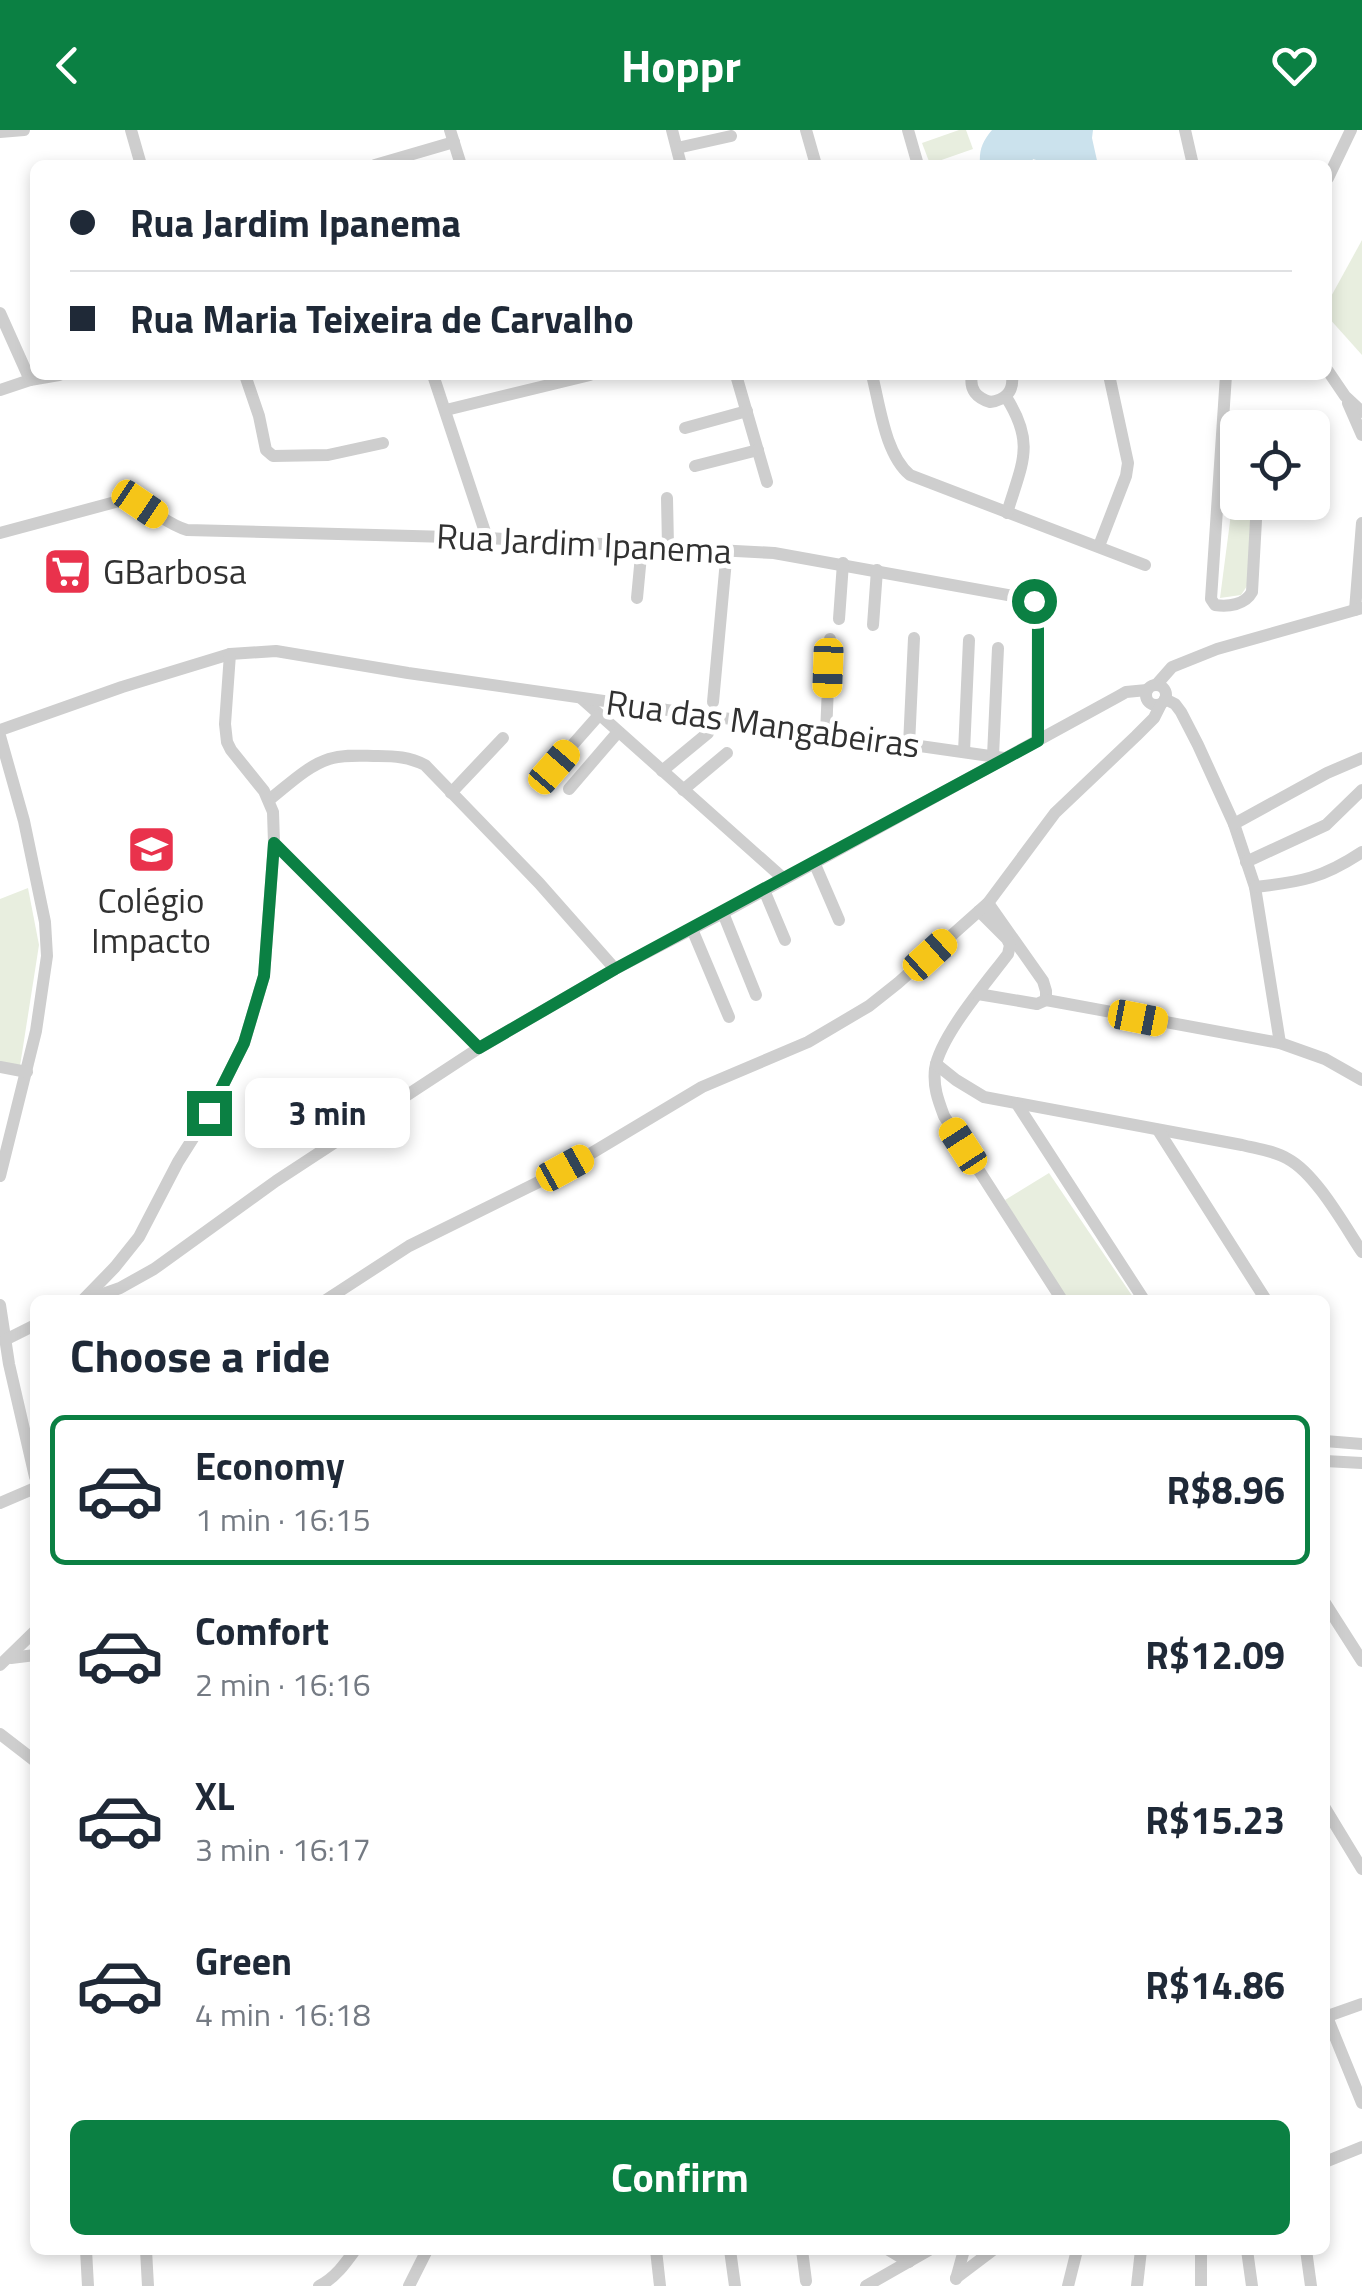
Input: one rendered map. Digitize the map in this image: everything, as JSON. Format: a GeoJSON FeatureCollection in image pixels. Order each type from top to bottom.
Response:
{"type":"FeatureCollection","features":[{"type":"Feature","properties":{"kind":"street"},"geometry":{"type":"LineString","coordinates":[[3,131],[24,130]]}},
{"type":"Feature","properties":{"kind":"street"},"geometry":{"type":"LineString","coordinates":[[131,130],[140,160]]}},
{"type":"Feature","properties":{"kind":"street"},"geometry":{"type":"LineString","coordinates":[[672,130],[680,160]]}},
{"type":"Feature","properties":{"kind":"street"},"geometry":{"type":"LineString","coordinates":[[806,130],[815,160]]}},
{"type":"Feature","properties":{"kind":"street"},"geometry":{"type":"LineString","coordinates":[[908,130],[917,160]]}},
{"type":"Feature","properties":{"kind":"street"},"geometry":{"type":"LineString","coordinates":[[1185,130],[1192,160]]}},
{"type":"Feature","properties":{"kind":"street"},"geometry":{"type":"LineString","coordinates":[[1332,170],[1351,130]]}},
{"type":"Feature","properties":{"kind":"street"},"geometry":{"type":"LineString","coordinates":[[387,160],[452,136],[459,160]]}},
{"type":"Feature","properties":{"kind":"street"},"geometry":{"type":"LineString","coordinates":[[677,148],[731,136]]}},
{"type":"Feature","properties":{"kind":"street"},"geometry":{"type":"LineString","coordinates":[[0,313],[30,380],[0,390]]}},
{"type":"Feature","properties":{"kind":"street"},"geometry":{"type":"LineString","coordinates":[[1332,377],[1362,436]]}},
{"type":"Feature","properties":{"kind":"street"},"geometry":{"type":"LineString","coordinates":[[246,380],[266,450],[272,456],[328,455],[383,443]]}},
{"type":"Feature","properties":{"kind":"street"},"geometry":{"type":"LineString","coordinates":[[435,380],[487,538]]}},
{"type":"Feature","properties":{"kind":"street"},"geometry":{"type":"LineString","coordinates":[[446,410],[569,380]]}},
{"type":"Feature","properties":{"kind":"street"},"geometry":{"type":"LineString","coordinates":[[737,380],[767,482]]}},
{"type":"Feature","properties":{"kind":"street"},"geometry":{"type":"LineString","coordinates":[[873,380],[893,454],[900,467],[920,481],[1145,565]]}},
{"type":"Feature","properties":{"kind":"street"},"geometry":{"type":"LineString","coordinates":[[972,380],[972,388],[982,400],[990,402],[1006,397],[1012,380]]}},
{"type":"Feature","properties":{"kind":"street"},"geometry":{"type":"LineString","coordinates":[[1099,546],[1128,463],[1109,380]]}},
{"type":"Feature","properties":{"kind":"street"},"geometry":{"type":"LineString","coordinates":[[1224,410],[1226,380]]}},
{"type":"Feature","properties":{"kind":"street"},"geometry":{"type":"LineString","coordinates":[[1345,396],[1362,412]]}},
{"type":"Feature","properties":{"kind":"street"},"geometry":{"type":"LineString","coordinates":[[1006,397],[1018,416],[1025,440],[1022,465],[1007,513]]}},
{"type":"Feature","properties":{"kind":"street"},"geometry":{"type":"LineString","coordinates":[[685,428],[746,411]]}},
{"type":"Feature","properties":{"kind":"street"},"geometry":{"type":"LineString","coordinates":[[695,466],[758,450]]}},
{"type":"Feature","properties":{"kind":"street"},"geometry":{"type":"LineString","coordinates":[[1220,476],[1212,599],[1218,606],[1246,600],[1252,592],[1257,520]]}},
{"type":"Feature","properties":{"kind":"street"},"geometry":{"type":"LineString","coordinates":[[667,498],[668,546]]}},
{"type":"Feature","properties":{"kind":"street","name":"Rua Jardim Ipanema"},"geometry":{"type":"LineString","coordinates":[[0,533],[130,500],[186,530],[487,538],[774,552],[1030,598],[1038,608],[1038,741]]}},
{"type":"Feature","properties":{"kind":"street"},"geometry":{"type":"LineString","coordinates":[[334,1295],[410,1246],[565,1168],[702,1086],[808,1042],[847,1021],[898,983],[984,907],[1054,813],[1154,718],[1155,696],[1172,668],[1217,649],[1358,609],[1362,522]]}},
{"type":"Feature","properties":{"kind":"street"},"geometry":{"type":"LineString","coordinates":[[637,598],[642,545]]}},
{"type":"Feature","properties":{"kind":"street"},"geometry":{"type":"LineString","coordinates":[[713,702],[720,610],[716,598],[722,549]]}},
{"type":"Feature","properties":{"kind":"street"},"geometry":{"type":"LineString","coordinates":[[839,619],[842,564]]}},
{"type":"Feature","properties":{"kind":"street"},"geometry":{"type":"LineString","coordinates":[[873,626],[877,570]]}},
{"type":"Feature","properties":{"kind":"street"},"geometry":{"type":"LineString","coordinates":[[826,734],[830,638]]}},
{"type":"Feature","properties":{"kind":"street"},"geometry":{"type":"LineString","coordinates":[[909,745],[914,638]]}},
{"type":"Feature","properties":{"kind":"street"},"geometry":{"type":"LineString","coordinates":[[964,752],[969,640]]}},
{"type":"Feature","properties":{"kind":"street"},"geometry":{"type":"LineString","coordinates":[[998,648],[998,757]]}},
{"type":"Feature","properties":{"kind":"street","name":"Rua das Mangabeiras"},"geometry":{"type":"LineString","coordinates":[[0,733],[230,654],[276,651],[408,674],[998,757]]}},
{"type":"Feature","properties":{"kind":"street"},"geometry":{"type":"LineString","coordinates":[[89,1295],[139,1237],[225,1084],[244,1043],[264,976],[273,812],[259,783],[227,742],[230,654]]}},
{"type":"Feature","properties":{"kind":"street"},"geometry":{"type":"LineString","coordinates":[[122,1294],[276,1181],[479,1048],[998,757],[1038,741],[1126,692],[1155,696],[1181,712],[1234,824],[1255,887],[1280,1043]]}},
{"type":"Feature","properties":{"kind":"street","name":"Rua das Mangabeiras"},"geometry":{"type":"LineString","coordinates":[[580,698],[784,880]]}},
{"type":"Feature","properties":{"kind":"street"},"geometry":{"type":"LineString","coordinates":[[554,767],[599,714]]}},
{"type":"Feature","properties":{"kind":"street"},"geometry":{"type":"LineString","coordinates":[[569,788],[618,732]]}},
{"type":"Feature","properties":{"kind":"street"},"geometry":{"type":"LineString","coordinates":[[0,733],[24,820],[45,922],[47,956],[36,1032],[0,1176]]}},
{"type":"Feature","properties":{"kind":"street"},"geometry":{"type":"LineString","coordinates":[[662,770],[708,733]]}},
{"type":"Feature","properties":{"kind":"street"},"geometry":{"type":"LineString","coordinates":[[450,793],[503,738]]}},
{"type":"Feature","properties":{"kind":"street"},"geometry":{"type":"LineString","coordinates":[[683,790],[727,753]]}},
{"type":"Feature","properties":{"kind":"street"},"geometry":{"type":"LineString","coordinates":[[270,800],[330,758],[413,759],[425,765],[539,883],[615,969]]}},
{"type":"Feature","properties":{"kind":"street"},"geometry":{"type":"LineString","coordinates":[[1234,824],[1327,772],[1362,758]]}},
{"type":"Feature","properties":{"kind":"street"},"geometry":{"type":"LineString","coordinates":[[1246,862],[1326,826],[1362,790]]}},
{"type":"Feature","properties":{"kind":"street"},"geometry":{"type":"LineString","coordinates":[[274,843],[479,1048]]}},
{"type":"Feature","properties":{"kind":"street"},"geometry":{"type":"LineString","coordinates":[[1255,887],[1322,875],[1362,852]]}},
{"type":"Feature","properties":{"kind":"street"},"geometry":{"type":"LineString","coordinates":[[814,862],[839,920]]}},
{"type":"Feature","properties":{"kind":"street"},"geometry":{"type":"LineString","coordinates":[[764,890],[786,940]]}},
{"type":"Feature","properties":{"kind":"street"},"geometry":{"type":"LineString","coordinates":[[984,907],[1010,945],[1008,954],[950,1036],[936,1064],[935,1094],[944,1116],[1059,1295]]}},
{"type":"Feature","properties":{"kind":"street"},"geometry":{"type":"LineString","coordinates":[[984,907],[1043,982],[1046,1000]]}},
{"type":"Feature","properties":{"kind":"street"},"geometry":{"type":"LineString","coordinates":[[722,913],[756,994]]}},
{"type":"Feature","properties":{"kind":"street"},"geometry":{"type":"LineString","coordinates":[[692,929],[729,1017]]}},
{"type":"Feature","properties":{"kind":"street"},"geometry":{"type":"LineString","coordinates":[[978,994],[1038,1004],[1046,1000],[1280,1043],[1359,1072]]}},
{"type":"Feature","properties":{"kind":"street"},"geometry":{"type":"LineString","coordinates":[[936,1064],[984,1097],[1242,1145],[1290,1159],[1312,1178],[1362,1252]]}},
{"type":"Feature","properties":{"kind":"street"},"geometry":{"type":"LineString","coordinates":[[0,1066],[26,1072]]}},
{"type":"Feature","properties":{"kind":"street"},"geometry":{"type":"LineString","coordinates":[[1017,1104],[1141,1295]]}},
{"type":"Feature","properties":{"kind":"street"},"geometry":{"type":"LineString","coordinates":[[1158,1130],[1263,1295]]}},
{"type":"Feature","properties":{"kind":"street"},"geometry":{"type":"LineString","coordinates":[[0,1305],[5,1370],[30,1458]]}},
{"type":"Feature","properties":{"kind":"street"},"geometry":{"type":"LineString","coordinates":[[5,1340],[30,1328]]}},
{"type":"Feature","properties":{"kind":"street"},"geometry":{"type":"LineString","coordinates":[[1330,1442],[1358,1444],[1357,1463],[1330,1461]]}},
{"type":"Feature","properties":{"kind":"street"},"geometry":{"type":"LineString","coordinates":[[0,1503],[30,1490]]}},
{"type":"Feature","properties":{"kind":"street"},"geometry":{"type":"LineString","coordinates":[[1330,1612],[1362,1661]]}},
{"type":"Feature","properties":{"kind":"street"},"geometry":{"type":"LineString","coordinates":[[4,1662],[30,1636]]}},
{"type":"Feature","properties":{"kind":"street"},"geometry":{"type":"LineString","coordinates":[[4,1662],[30,1655]]}},
{"type":"Feature","properties":{"kind":"street"},"geometry":{"type":"LineString","coordinates":[[0,1734],[30,1754]]}},
{"type":"Feature","properties":{"kind":"street"},"geometry":{"type":"LineString","coordinates":[[1330,1816],[1362,1869]]}},
{"type":"Feature","properties":{"kind":"street"},"geometry":{"type":"LineString","coordinates":[[1330,2014],[1362,2004]]}},
{"type":"Feature","properties":{"kind":"street"},"geometry":{"type":"LineString","coordinates":[[1330,2024],[1356,2071],[1362,2104]]}},
{"type":"Feature","properties":{"kind":"street"},"geometry":{"type":"LineString","coordinates":[[1330,2160],[1362,2147]]}},
{"type":"Feature","properties":{"kind":"street"},"geometry":{"type":"LineString","coordinates":[[86,2255],[88,2286]]}},
{"type":"Feature","properties":{"kind":"street"},"geometry":{"type":"LineString","coordinates":[[146,2255],[148,2286]]}},
{"type":"Feature","properties":{"kind":"street"},"geometry":{"type":"LineString","coordinates":[[319,2286],[351,2255]]}},
{"type":"Feature","properties":{"kind":"street"},"geometry":{"type":"LineString","coordinates":[[410,2286],[426,2255]]}},
{"type":"Feature","properties":{"kind":"street"},"geometry":{"type":"LineString","coordinates":[[657,2255],[660,2286]]}},
{"type":"Feature","properties":{"kind":"street"},"geometry":{"type":"LineString","coordinates":[[731,2255],[735,2286]]}},
{"type":"Feature","properties":{"kind":"street"},"geometry":{"type":"LineString","coordinates":[[803,2255],[806,2281]]}},
{"type":"Feature","properties":{"kind":"street"},"geometry":{"type":"LineString","coordinates":[[897,2255],[909,2262]]}},
{"type":"Feature","properties":{"kind":"street"},"geometry":{"type":"LineString","coordinates":[[866,2286],[920,2255]]}},
{"type":"Feature","properties":{"kind":"street"},"geometry":{"type":"LineString","coordinates":[[955,2282],[963,2255]]}},
{"type":"Feature","properties":{"kind":"street"},"geometry":{"type":"LineString","coordinates":[[955,2282],[987,2255]]}},
{"type":"Feature","properties":{"kind":"street"},"geometry":{"type":"LineString","coordinates":[[1068,2286],[1076,2255]]}},
{"type":"Feature","properties":{"kind":"street"},"geometry":{"type":"LineString","coordinates":[[1137,2286],[1140,2255]]}},
{"type":"Feature","properties":{"kind":"street"},"geometry":{"type":"LineString","coordinates":[[1201,2255],[1201,2286]]}},
{"type":"Feature","properties":{"kind":"street"},"geometry":{"type":"LineString","coordinates":[[1247,2255],[1252,2286]]}},
{"type":"Feature","properties":{"kind":"street"},"geometry":{"type":"LineString","coordinates":[[1307,2255],[1311,2286]]}},
{"type":"Feature","properties":{"kind":"green space"},"geometry":{"type":"Polygon","coordinates":[[[966,130],[973,149],[941,160],[928,160],[922,143],[966,130]]]}},
{"type":"Feature","properties":{"kind":"green space"},"geometry":{"type":"Polygon","coordinates":[[[1362,240],[1362,355],[1332,321],[1332,295],[1362,240]]]}},
{"type":"Feature","properties":{"kind":"green space"},"geometry":{"type":"Polygon","coordinates":[[[1230,520],[1254,520],[1249,583],[1241,595],[1220,598],[1230,520]]]}},
{"type":"Feature","properties":{"kind":"green space"},"geometry":{"type":"Polygon","coordinates":[[[28,888],[39,945],[20,1066],[0,1062],[0,899],[28,888]]]}},
{"type":"Feature","properties":{"kind":"green space"},"geometry":{"type":"Polygon","coordinates":[[[1049,1173],[1132,1295],[1062,1295],[1005,1200],[1049,1173]]]}},
{"type":"Feature","properties":{"kind":"water"},"geometry":{"type":"Polygon","coordinates":[[[992,130],[1093,130],[1097,160],[980,160],[992,130]]]}},
{"type":"Feature","properties":{"kind":"place","name":"GBarbosa"},"geometry":{"type":"Point","coordinates":[68,572]}},
{"type":"Feature","properties":{"kind":"place","name":"Colégio Impacto"},"geometry":{"type":"Point","coordinates":[151,849]}},
{"type":"Feature","properties":{"kind":"route"},"geometry":{"type":"LineString","coordinates":[[209,1113],[244,1043],[264,976],[274,843],[479,1048],[615,969],[1038,741],[1038,608],[1034,601]]}}]}
